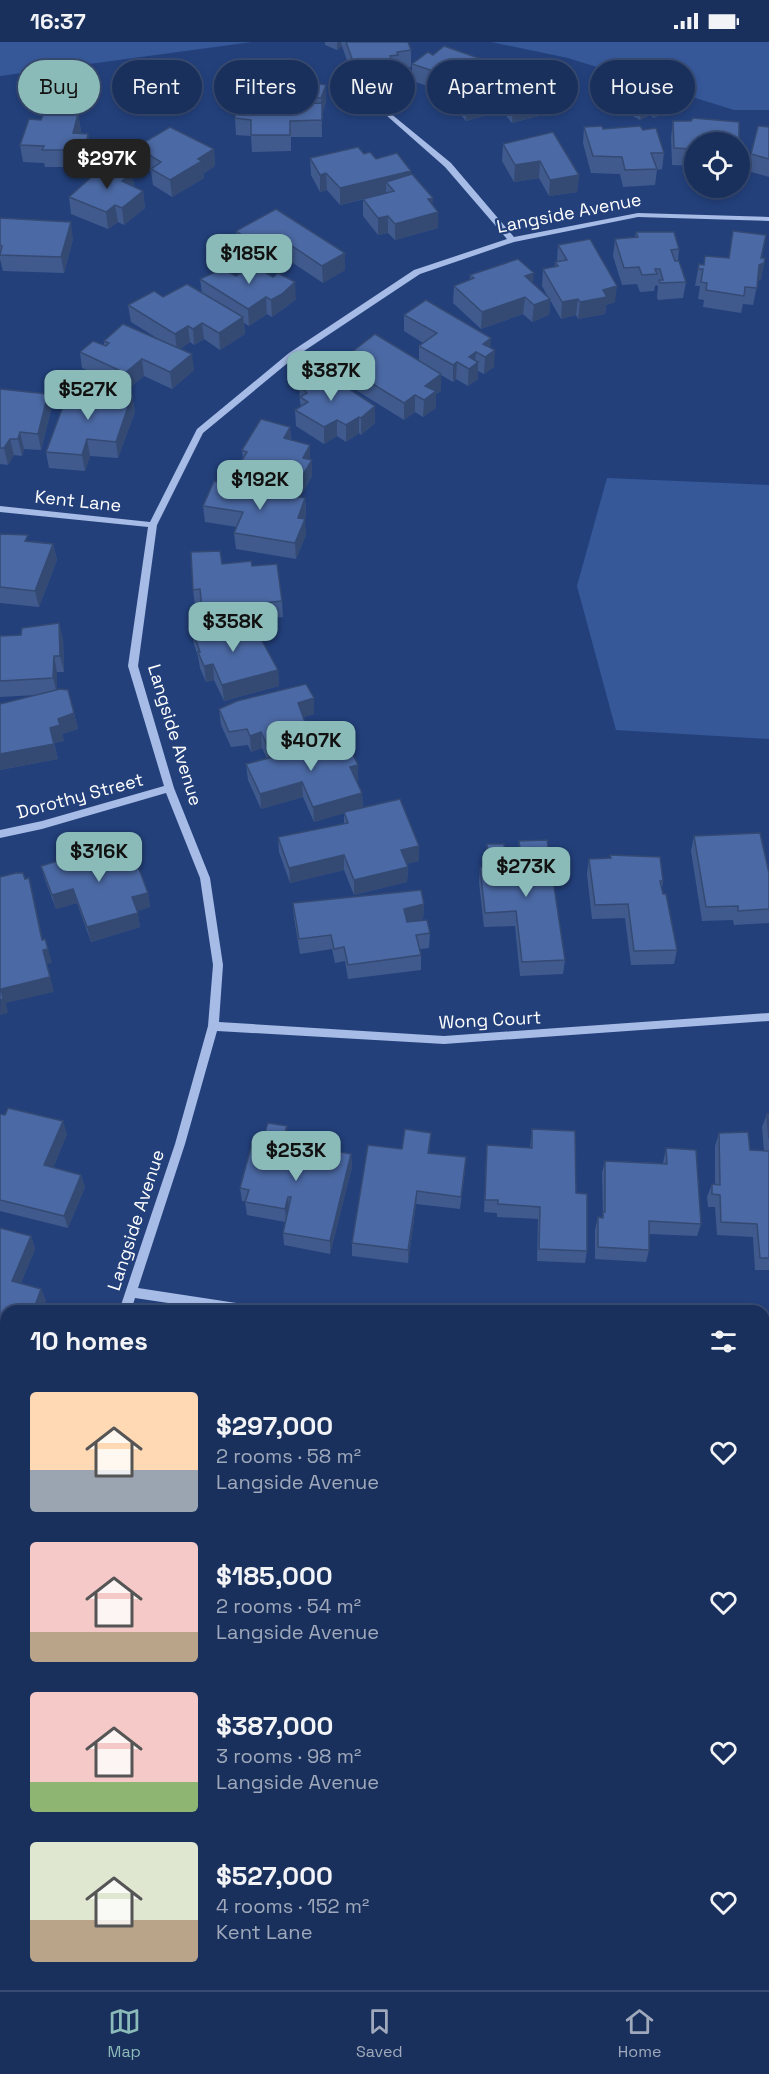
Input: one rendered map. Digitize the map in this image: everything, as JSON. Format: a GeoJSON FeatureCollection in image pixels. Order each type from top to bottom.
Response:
{"type":"FeatureCollection","features":[{"type":"Feature","properties":{"kind":"street"},"geometry":{"type":"LineString","coordinates":[[388,114],[448,165],[512,240]]}},
{"type":"Feature","properties":{"kind":"street","name":"Langside Avenue"},"geometry":{"type":"LineString","coordinates":[[127,1305],[180,1144],[213,1026],[218,965],[205,878],[169,788],[133,666],[153,525],[200,431],[292,355],[417,273],[512,240],[638,215],[769,219]]}},
{"type":"Feature","properties":{"kind":"street","name":"Kent Lane"},"geometry":{"type":"LineString","coordinates":[[0,509],[153,525]]}},
{"type":"Feature","properties":{"kind":"street","name":"Dorothy Street"},"geometry":{"type":"LineString","coordinates":[[0,834],[42,825],[169,788]]}},
{"type":"Feature","properties":{"kind":"street","name":"Wong Court"},"geometry":{"type":"LineString","coordinates":[[213,1026],[444,1040],[769,1017]]}},
{"type":"Feature","properties":{"kind":"street"},"geometry":{"type":"LineString","coordinates":[[132,1292],[217,1305]]}},
{"type":"Feature","properties":{"kind":"shaded area"},"geometry":{"type":"Polygon","coordinates":[[[0,42],[252,42],[100,63],[100,60],[18,60],[18,74],[0,76],[0,42]]]}},
{"type":"Feature","properties":{"kind":"shaded area"},"geometry":{"type":"Polygon","coordinates":[[[491,42],[769,42],[769,110],[734,110],[695,98],[695,60],[590,60],[590,65],[491,42]]]}},
{"type":"Feature","properties":{"kind":"shaded area"},"geometry":{"type":"Polygon","coordinates":[[[607,478],[769,485],[769,739],[616,730],[577,586],[607,478]]]}},
{"type":"Feature","properties":{"kind":"building"},"geometry":{"type":"Polygon","coordinates":[[[346,42],[408,42],[411,50],[397,52],[398,55],[390,56],[391,60],[352,60],[346,42]]]}},
{"type":"Feature","properties":{"kind":"building"},"geometry":{"type":"Polygon","coordinates":[[[444,46],[484,60],[427,60],[427,69],[415,65],[415,62],[428,52],[433,55],[444,46]]]}},
{"type":"Feature","properties":{"kind":"building"},"geometry":{"type":"Polygon","coordinates":[[[318,84],[326,85],[321,98],[318,98],[318,84]]]}},
{"type":"Feature","properties":{"kind":"building"},"geometry":{"type":"Polygon","coordinates":[[[318,103],[322,103],[322,120],[290,121],[290,135],[251,135],[251,120],[235,118],[235,114],[318,114],[318,103]]]}},
{"type":"Feature","properties":{"kind":"building"},"geometry":{"type":"Polygon","coordinates":[[[44,114],[78,114],[73,133],[88,134],[85,150],[42,150],[44,146],[20,145],[29,119],[41,120],[44,114]]]}},
{"type":"Feature","properties":{"kind":"building"},"geometry":{"type":"Polygon","coordinates":[[[693,118],[739,122],[739,132],[684,132],[684,148],[674,148],[673,121],[691,121],[693,118]]]}},
{"type":"Feature","properties":{"kind":"building"},"geometry":{"type":"Polygon","coordinates":[[[602,126],[603,129],[640,126],[643,130],[656,128],[664,153],[651,153],[657,169],[625,170],[622,157],[593,156],[584,127],[602,126]]]}},
{"type":"Feature","properties":{"kind":"building"},"geometry":{"type":"Polygon","coordinates":[[[758,126],[769,127],[769,159],[751,154],[758,126]]]}},
{"type":"Feature","properties":{"kind":"building"},"geometry":{"type":"Polygon","coordinates":[[[170,127],[214,149],[198,159],[202,161],[170,180],[151,169],[161,162],[136,147],[170,127]]]}},
{"type":"Feature","properties":{"kind":"building"},"geometry":{"type":"Polygon","coordinates":[[[553,132],[579,175],[550,180],[540,161],[515,165],[503,144],[553,132]]]}},
{"type":"Feature","properties":{"kind":"building"},"geometry":{"type":"Polygon","coordinates":[[[358,147],[364,154],[370,152],[376,159],[397,153],[411,171],[340,188],[326,173],[320,175],[310,158],[358,147]]]}},
{"type":"Feature","properties":{"kind":"building"},"geometry":{"type":"Polygon","coordinates":[[[106,164],[132,173],[122,181],[143,191],[122,208],[115,205],[106,212],[69,197],[106,164]]]}},
{"type":"Feature","properties":{"kind":"building"},"geometry":{"type":"Polygon","coordinates":[[[412,174],[433,198],[428,199],[438,212],[395,224],[388,216],[378,218],[363,199],[394,191],[386,182],[412,174]]]}},
{"type":"Feature","properties":{"kind":"building"},"geometry":{"type":"Polygon","coordinates":[[[276,209],[345,253],[322,266],[292,246],[273,256],[236,231],[276,209]]]}},
{"type":"Feature","properties":{"kind":"building"},"geometry":{"type":"Polygon","coordinates":[[[0,218],[71,222],[61,257],[0,255],[2,246],[0,245],[0,218]]]}},
{"type":"Feature","properties":{"kind":"building"},"geometry":{"type":"Polygon","coordinates":[[[733,231],[766,235],[761,258],[765,258],[764,263],[759,265],[757,288],[745,287],[744,296],[706,290],[707,283],[701,282],[703,269],[698,269],[699,264],[704,265],[705,256],[729,258],[733,231]]]}},
{"type":"Feature","properties":{"kind":"building"},"geometry":{"type":"Polygon","coordinates":[[[636,232],[674,232],[679,249],[671,250],[675,261],[679,261],[686,282],[660,283],[659,280],[663,280],[660,269],[655,269],[657,274],[642,275],[639,267],[624,268],[615,239],[638,237],[636,232]]]}},
{"type":"Feature","properties":{"kind":"building"},"geometry":{"type":"Polygon","coordinates":[[[590,239],[617,286],[603,290],[607,297],[580,302],[578,299],[562,302],[543,269],[558,266],[555,262],[567,260],[558,245],[590,239]]]}},
{"type":"Feature","properties":{"kind":"building"},"geometry":{"type":"Polygon","coordinates":[[[518,259],[534,273],[525,276],[550,299],[534,305],[525,297],[482,312],[454,286],[474,278],[470,275],[518,259]]]}},
{"type":"Feature","properties":{"kind":"building"},"geometry":{"type":"Polygon","coordinates":[[[253,265],[273,277],[278,273],[295,282],[282,294],[271,300],[266,297],[248,309],[200,279],[222,269],[236,276],[253,265]]]}},
{"type":"Feature","properties":{"kind":"building"},"geometry":{"type":"Polygon","coordinates":[[[187,284],[243,317],[219,333],[202,323],[193,329],[188,326],[175,334],[128,305],[154,291],[163,297],[187,284]]]}},
{"type":"Feature","properties":{"kind":"building"},"geometry":{"type":"Polygon","coordinates":[[[426,300],[491,338],[483,344],[495,350],[485,357],[476,352],[469,357],[478,362],[469,369],[457,362],[453,365],[419,346],[437,333],[404,315],[426,300]]]}},
{"type":"Feature","properties":{"kind":"building"},"geometry":{"type":"Polygon","coordinates":[[[123,324],[192,354],[170,372],[142,359],[125,373],[80,352],[93,341],[106,346],[109,343],[104,341],[123,324]]]}},
{"type":"Feature","properties":{"kind":"building"},"geometry":{"type":"Polygon","coordinates":[[[375,334],[441,374],[425,386],[436,391],[424,400],[415,395],[404,403],[338,363],[375,334]]]}},
{"type":"Feature","properties":{"kind":"building"},"geometry":{"type":"Polygon","coordinates":[[[318,373],[322,375],[325,373],[375,406],[361,418],[346,425],[337,420],[324,427],[295,410],[308,402],[300,397],[307,393],[299,385],[318,373]]]}},
{"type":"Feature","properties":{"kind":"building"},"geometry":{"type":"Polygon","coordinates":[[[0,389],[48,394],[38,434],[20,432],[18,439],[10,439],[4,448],[0,448],[0,389]]]}},
{"type":"Feature","properties":{"kind":"building"},"geometry":{"type":"Polygon","coordinates":[[[69,390],[132,395],[116,442],[87,439],[82,455],[46,452],[69,390]]]}},
{"type":"Feature","properties":{"kind":"building"},"geometry":{"type":"Polygon","coordinates":[[[261,419],[290,427],[284,438],[310,445],[303,458],[312,460],[298,483],[237,468],[247,452],[242,450],[261,419]]]}},
{"type":"Feature","properties":{"kind":"building"},"geometry":{"type":"Polygon","coordinates":[[[214,481],[305,498],[298,518],[305,519],[295,543],[234,533],[243,512],[203,506],[214,481]]]}},
{"type":"Feature","properties":{"kind":"building"},"geometry":{"type":"Polygon","coordinates":[[[0,534],[28,535],[25,541],[53,544],[35,591],[0,587],[0,534]]]}},
{"type":"Feature","properties":{"kind":"building"},"geometry":{"type":"Polygon","coordinates":[[[220,551],[222,564],[251,561],[252,566],[277,564],[282,601],[202,609],[200,589],[193,590],[191,552],[220,551]]]}},
{"type":"Feature","properties":{"kind":"building"},"geometry":{"type":"Polygon","coordinates":[[[226,622],[232,634],[255,628],[278,670],[222,685],[213,664],[204,666],[192,629],[226,622]]]}},
{"type":"Feature","properties":{"kind":"building"},"geometry":{"type":"Polygon","coordinates":[[[59,623],[60,656],[54,656],[53,678],[0,681],[0,636],[21,635],[22,628],[59,623]]]}},
{"type":"Feature","properties":{"kind":"building"},"geometry":{"type":"Polygon","coordinates":[[[306,684],[314,698],[298,703],[309,733],[296,737],[298,740],[268,747],[261,732],[250,736],[247,729],[229,732],[219,709],[237,701],[306,684]]]}},
{"type":"Feature","properties":{"kind":"building"},"geometry":{"type":"Polygon","coordinates":[[[60,689],[68,690],[74,713],[58,719],[60,725],[50,728],[54,744],[0,754],[0,704],[60,689]]]}},
{"type":"Feature","properties":{"kind":"building"},"geometry":{"type":"Polygon","coordinates":[[[345,738],[358,765],[350,767],[362,793],[313,807],[302,782],[260,794],[246,764],[345,738]]]}},
{"type":"Feature","properties":{"kind":"building"},"geometry":{"type":"Polygon","coordinates":[[[400,799],[419,846],[401,850],[408,867],[354,880],[344,855],[289,868],[278,837],[348,823],[344,812],[400,799]]]}},
{"type":"Feature","properties":{"kind":"building"},"geometry":{"type":"Polygon","coordinates":[[[760,833],[769,873],[769,909],[738,911],[738,906],[706,907],[694,836],[760,833]]]}},
{"type":"Feature","properties":{"kind":"building"},"geometry":{"type":"Polygon","coordinates":[[[547,840],[565,960],[522,962],[516,911],[485,913],[480,867],[489,867],[487,844],[504,844],[505,857],[521,856],[519,841],[547,840]]]}},
{"type":"Feature","properties":{"kind":"building"},"geometry":{"type":"Polygon","coordinates":[[[130,845],[148,893],[132,897],[138,913],[87,927],[73,889],[52,895],[41,866],[98,849],[99,853],[130,845]]]}},
{"type":"Feature","properties":{"kind":"building"},"geometry":{"type":"Polygon","coordinates":[[[610,855],[660,857],[663,881],[660,881],[663,894],[666,894],[677,950],[634,951],[628,904],[595,905],[589,859],[611,858],[610,855]]]}},
{"type":"Feature","properties":{"kind":"building"},"geometry":{"type":"Polygon","coordinates":[[[23,873],[25,879],[29,878],[42,940],[45,939],[48,949],[43,950],[50,977],[1,989],[3,999],[0,1000],[0,877],[23,873]]]}},
{"type":"Feature","properties":{"kind":"building"},"geometry":{"type":"Polygon","coordinates":[[[421,890],[424,904],[404,909],[407,922],[427,920],[430,933],[416,935],[421,955],[348,965],[344,947],[334,949],[331,935],[299,939],[293,903],[421,890]]]}},
{"type":"Feature","properties":{"kind":"building"},"geometry":{"type":"Polygon","coordinates":[[[8,1108],[63,1121],[44,1165],[81,1175],[64,1216],[0,1200],[0,1114],[5,1115],[8,1108]]]}},
{"type":"Feature","properties":{"kind":"building"},"geometry":{"type":"Polygon","coordinates":[[[767,1114],[769,1114],[769,1139],[767,1114]]]}},
{"type":"Feature","properties":{"kind":"building"},"geometry":{"type":"Polygon","coordinates":[[[268,1123],[287,1126],[282,1141],[351,1154],[330,1241],[283,1233],[291,1197],[288,1197],[285,1209],[245,1202],[249,1190],[240,1188],[254,1136],[263,1138],[268,1123]]]}},
{"type":"Feature","properties":{"kind":"building"},"geometry":{"type":"Polygon","coordinates":[[[405,1129],[431,1133],[428,1153],[466,1157],[461,1197],[417,1191],[408,1250],[352,1243],[368,1145],[402,1149],[405,1129]]]}},
{"type":"Feature","properties":{"kind":"building"},"geometry":{"type":"Polygon","coordinates":[[[532,1129],[575,1131],[576,1193],[587,1194],[587,1251],[539,1249],[540,1207],[498,1204],[498,1200],[485,1200],[487,1145],[532,1148],[532,1129]]]}},
{"type":"Feature","properties":{"kind":"building"},"geometry":{"type":"Polygon","coordinates":[[[748,1132],[750,1150],[769,1151],[769,1258],[760,1258],[757,1224],[721,1222],[720,1195],[712,1194],[712,1184],[720,1185],[719,1133],[748,1132]]]}},
{"type":"Feature","properties":{"kind":"building"},"geometry":{"type":"Polygon","coordinates":[[[666,1148],[696,1150],[701,1224],[649,1221],[649,1250],[598,1247],[598,1217],[603,1218],[603,1212],[605,1212],[605,1161],[667,1164],[666,1148]]]}},
{"type":"Feature","properties":{"kind":"building"},"geometry":{"type":"Polygon","coordinates":[[[0,1228],[31,1236],[12,1281],[41,1289],[35,1305],[0,1305],[0,1228]]]}}]}
